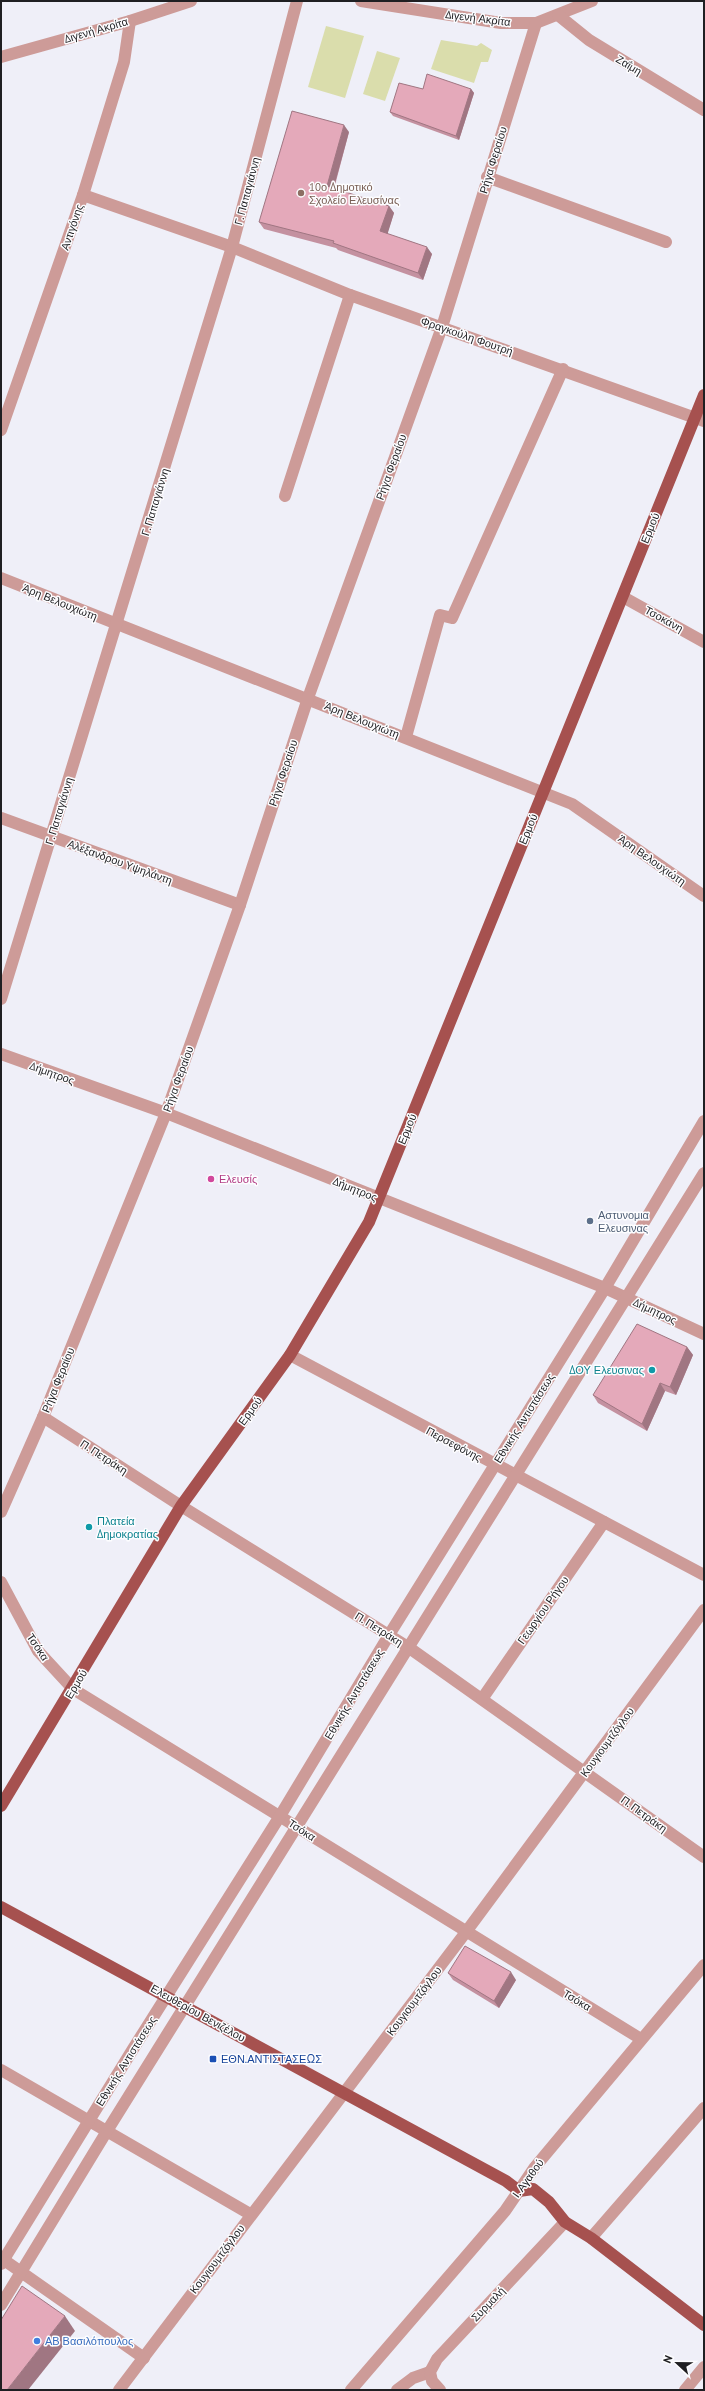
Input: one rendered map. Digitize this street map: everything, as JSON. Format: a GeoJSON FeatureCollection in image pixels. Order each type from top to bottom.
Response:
{"type":"FeatureCollection","features":[{"type":"Feature","properties":{"kind":"main road","name":"Ερμού"},"geometry":{"type":"LineString","coordinates":[[1,1806],[181,1506],[290,1355],[369,1222],[623,597],[699,419],[704,395]]}},
{"type":"Feature","properties":{"kind":"main road","name":"Ελευθερίου Βενιζέλου"},"geometry":{"type":"LineString","coordinates":[[1,1907],[506,2180],[519,2191]]}},
{"type":"Feature","properties":{"kind":"main road"},"geometry":{"type":"LineString","coordinates":[[519,2191],[533,2189],[549,2202],[565,2222],[591,2238],[704,2325]]}},
{"type":"Feature","properties":{"kind":"street","name":"Διγενή Ακρίτα"},"geometry":{"type":"LineString","coordinates":[[1,57],[130,21],[191,1]]}},
{"type":"Feature","properties":{"kind":"street","name":"Γ. Παπαγιάννη"},"geometry":{"type":"LineString","coordinates":[[1,999],[118,624],[232,247],[297,1]]}},
{"type":"Feature","properties":{"kind":"street","name":"Διγενή Ακρίτα"},"geometry":{"type":"LineString","coordinates":[[361,1],[501,23],[536,23],[592,1]]}},
{"type":"Feature","properties":{"kind":"street","name":"Ζαΐμη"},"geometry":{"type":"LineString","coordinates":[[558,15],[589,40],[704,110]]}},
{"type":"Feature","properties":{"kind":"street","name":"Αντιγόνης"},"geometry":{"type":"LineString","coordinates":[[1,430],[83,195],[124,62],[130,21]]}},
{"type":"Feature","properties":{"kind":"street","name":"Ρήγα Φεραίου"},"geometry":{"type":"LineString","coordinates":[[1,1512],[43,1417],[166,1113],[240,905],[308,698],[442,327],[536,23]]}},
{"type":"Feature","properties":{"kind":"street"},"geometry":{"type":"LineString","coordinates":[[488,177],[666,242]]}},
{"type":"Feature","properties":{"kind":"street","name":"Φραγκούλη Φουτρή"},"geometry":{"type":"LineString","coordinates":[[83,195],[232,247],[350,295],[563,369],[699,419]]}},
{"type":"Feature","properties":{"kind":"street"},"geometry":{"type":"LineString","coordinates":[[285,496],[350,295]]}},
{"type":"Feature","properties":{"kind":"street"},"geometry":{"type":"LineString","coordinates":[[406,737],[440,615],[452,618],[563,369]]}},
{"type":"Feature","properties":{"kind":"street","name":"Άρη Βελουχιώτη"},"geometry":{"type":"LineString","coordinates":[[1,578],[544,791],[572,804],[704,896]]}},
{"type":"Feature","properties":{"kind":"street","name":"Τσοκάνη"},"geometry":{"type":"LineString","coordinates":[[623,597],[704,642]]}},
{"type":"Feature","properties":{"kind":"street","name":"Αλέξανδρου Υψηλάντη"},"geometry":{"type":"LineString","coordinates":[[1,818],[51,838],[240,905]]}},
{"type":"Feature","properties":{"kind":"street","name":"Δήμητρος"},"geometry":{"type":"LineString","coordinates":[[1,1054],[166,1113],[605,1288],[704,1334]]}},
{"type":"Feature","properties":{"kind":"street","name":"Εθνικής Αντιστάσεως"},"geometry":{"type":"LineString","coordinates":[[2,2261],[166,1996],[280,1816],[389,1635],[605,1288],[704,1121]]}},
{"type":"Feature","properties":{"kind":"street","name":"Εθνικής Αντιστάσεως"},"geometry":{"type":"LineString","coordinates":[[1,2305],[107,2131],[298,1828],[408,1647],[628,1298],[704,1173]]}},
{"type":"Feature","properties":{"kind":"street","name":"Περσεφόνης"},"geometry":{"type":"LineString","coordinates":[[290,1355],[495,1466],[704,1575]]}},
{"type":"Feature","properties":{"kind":"street","name":"Π. Πετράκη"},"geometry":{"type":"LineString","coordinates":[[43,1417],[181,1506],[408,1647],[704,1857]]}},
{"type":"Feature","properties":{"kind":"street","name":"Γεωργίου Ρήγου"},"geometry":{"type":"LineString","coordinates":[[482,1699],[604,1522]]}},
{"type":"Feature","properties":{"kind":"street","name":"Τσόκα"},"geometry":{"type":"LineString","coordinates":[[1,1582],[38,1651],[72,1689],[641,2039]]}},
{"type":"Feature","properties":{"kind":"street","name":"Κουγιουμτζόγλου"},"geometry":{"type":"LineString","coordinates":[[119,2390],[250,2214],[466,1932],[704,1610]]}},
{"type":"Feature","properties":{"kind":"street","name":"Ι. Αγαθού"},"geometry":{"type":"LineString","coordinates":[[351,2390],[506,2211],[535,2167],[704,1965]]}},
{"type":"Feature","properties":{"kind":"street"},"geometry":{"type":"LineString","coordinates":[[1,2070],[250,2214]]}},
{"type":"Feature","properties":{"kind":"street"},"geometry":{"type":"LineString","coordinates":[[591,2238],[704,2108]]}},
{"type":"Feature","properties":{"kind":"street","name":"Συρμαλή"},"geometry":{"type":"LineString","coordinates":[[430,2372],[437,2359],[456,2336],[565,2222]]}},
{"type":"Feature","properties":{"kind":"street"},"geometry":{"type":"LineString","coordinates":[[2,2261],[22,2271],[144,2358]]}},
{"type":"Feature","properties":{"kind":"street"},"geometry":{"type":"LineString","coordinates":[[684,2390],[704,2367]]}},
{"type":"Feature","properties":{"kind":"street"},"geometry":{"type":"LineString","coordinates":[[397,2390],[413,2378],[430,2372],[432,2381],[440,2390]]}},
{"type":"Feature","properties":{"kind":"green space"},"geometry":{"type":"Polygon","coordinates":[[[326,26],[364,36],[345,98],[308,87],[326,26]]]}},
{"type":"Feature","properties":{"kind":"green space"},"geometry":{"type":"Polygon","coordinates":[[[441,40],[477,46],[481,43],[492,50],[488,62],[481,62],[474,83],[431,69],[441,40]]]}},
{"type":"Feature","properties":{"kind":"green space"},"geometry":{"type":"Polygon","coordinates":[[[377,51],[400,58],[385,101],[363,94],[377,51]]]}},
{"type":"Feature","properties":{"kind":"building"},"geometry":{"type":"Polygon","coordinates":[[[427,74],[471,89],[456,136],[390,112],[399,83],[423,89],[427,74]]]}},
{"type":"Feature","properties":{"kind":"building","name":"10ο Δημοτικό Σχολείο Ελευσίνας"},"geometry":{"type":"Polygon","coordinates":[[[292,111],[344,125],[327,186],[389,206],[380,231],[427,247],[418,273],[333,243],[334,241],[259,222],[292,111]]]}},
{"type":"Feature","properties":{"kind":"building","name":"ΔΟΥ Ελευσινας"},"geometry":{"type":"Polygon","coordinates":[[[637,1324],[687,1347],[670,1387],[660,1383],[642,1424],[593,1395],[637,1324]]]}},
{"type":"Feature","properties":{"kind":"building"},"geometry":{"type":"Polygon","coordinates":[[[465,1946],[511,1972],[494,2001],[448,1973],[465,1946]]]}},
{"type":"Feature","properties":{"kind":"building","name":"ΑΒ Βασιλόπουλος"},"geometry":{"type":"Polygon","coordinates":[[[22,2286],[65,2316],[7,2390],[1,2390],[1,2320],[22,2286]]]}},
{"type":"Feature","properties":{"kind":"place","name":"10ο Δημοτικό Σχολείο Ελευσίνας"},"geometry":{"type":"Point","coordinates":[301,193]}},
{"type":"Feature","properties":{"kind":"place","name":"Ελευσίς"},"geometry":{"type":"Point","coordinates":[211,1179]}},
{"type":"Feature","properties":{"kind":"place","name":"Αστυνομια Ελευσινας"},"geometry":{"type":"Point","coordinates":[590,1221]}},
{"type":"Feature","properties":{"kind":"place","name":"ΔΟΥ Ελευσινας"},"geometry":{"type":"Point","coordinates":[652,1370]}},
{"type":"Feature","properties":{"kind":"place","name":"Πλατεία Δημοκρατίας"},"geometry":{"type":"Point","coordinates":[89,1527]}},
{"type":"Feature","properties":{"kind":"place","name":"ΕΘΝ.ΑΝΤΙΣΤΑΣΕΩΣ"},"geometry":{"type":"Point","coordinates":[213,2059]}},
{"type":"Feature","properties":{"kind":"place","name":"ΑΒ Βασιλόπουλος"},"geometry":{"type":"Point","coordinates":[37,2341]}}]}
